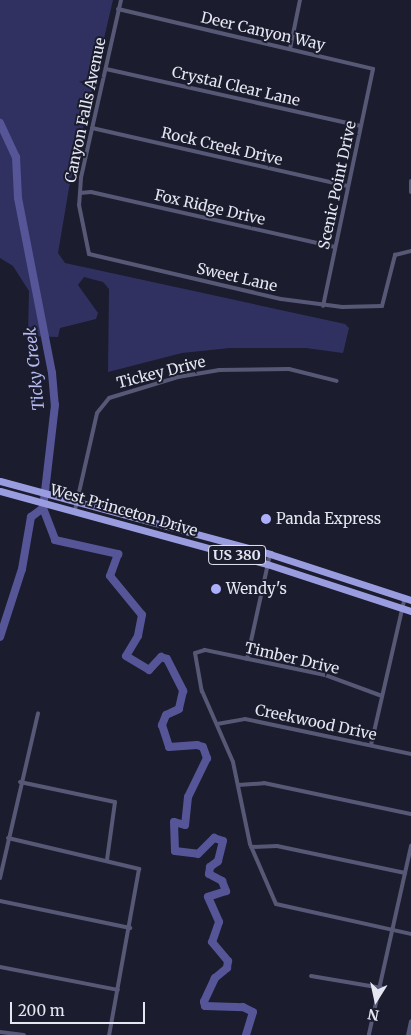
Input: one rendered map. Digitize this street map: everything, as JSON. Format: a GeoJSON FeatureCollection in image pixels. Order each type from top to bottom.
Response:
{"type":"FeatureCollection","features":[{"type":"Feature","properties":{"kind":"highway","name":"West Princeton Drive"},"geometry":{"type":"LineString","coordinates":[[0,481],[77,500],[270,554],[408,599]]}},
{"type":"Feature","properties":{"kind":"highway","name":"West Princeton Drive"},"geometry":{"type":"LineString","coordinates":[[0,491],[32,498],[267,564],[411,611]]}},
{"type":"Feature","properties":{"kind":"street","name":"Canyon Falls Avenue"},"geometry":{"type":"LineString","coordinates":[[89,254],[80,193],[92,128],[121,0]]}},
{"type":"Feature","properties":{"kind":"street"},"geometry":{"type":"LineString","coordinates":[[290,48],[300,0]]}},
{"type":"Feature","properties":{"kind":"street","name":"Deer Canyon Way"},"geometry":{"type":"LineString","coordinates":[[118,9],[373,69]]}},
{"type":"Feature","properties":{"kind":"street","name":"Crystal Clear Lane"},"geometry":{"type":"LineString","coordinates":[[106,69],[361,126]]}},
{"type":"Feature","properties":{"kind":"street","name":"Scenic Point Drive"},"geometry":{"type":"LineString","coordinates":[[323,306],[373,69]]}},
{"type":"Feature","properties":{"kind":"street","name":"Rock Creek Drive"},"geometry":{"type":"LineString","coordinates":[[92,128],[348,186]]}},
{"type":"Feature","properties":{"kind":"street"},"geometry":{"type":"LineString","coordinates":[[410,192],[411,181]]}},
{"type":"Feature","properties":{"kind":"street","name":"Fox Ridge Drive"},"geometry":{"type":"LineString","coordinates":[[80,193],[92,192],[335,247]]}},
{"type":"Feature","properties":{"kind":"street","name":"Sweet Lane"},"geometry":{"type":"LineString","coordinates":[[89,254],[323,306],[382,306],[398,251],[411,251]]}},
{"type":"Feature","properties":{"kind":"street","name":"Tickey Drive"},"geometry":{"type":"LineString","coordinates":[[75,510],[97,413],[114,396],[178,377],[220,370],[289,369],[338,381]]}},
{"type":"Feature","properties":{"kind":"street"},"geometry":{"type":"LineString","coordinates":[[247,659],[270,554]]}},
{"type":"Feature","properties":{"kind":"street"},"geometry":{"type":"LineString","coordinates":[[372,745],[401,608],[408,599]]}},
{"type":"Feature","properties":{"kind":"street","name":"Timber Drive"},"geometry":{"type":"LineString","coordinates":[[217,724],[197,677],[196,650],[324,675],[382,696]]}},
{"type":"Feature","properties":{"kind":"street"},"geometry":{"type":"LineString","coordinates":[[0,878],[20,782],[38,713]]}},
{"type":"Feature","properties":{"kind":"street","name":"Creekwood Drive"},"geometry":{"type":"LineString","coordinates":[[217,724],[245,719],[411,754]]}},
{"type":"Feature","properties":{"kind":"street"},"geometry":{"type":"LineString","coordinates":[[217,724],[238,784],[251,847],[276,904],[411,934]]}},
{"type":"Feature","properties":{"kind":"street"},"geometry":{"type":"LineString","coordinates":[[20,782],[115,802],[107,860]]}},
{"type":"Feature","properties":{"kind":"street"},"geometry":{"type":"LineString","coordinates":[[238,784],[264,783],[411,814]]}},
{"type":"Feature","properties":{"kind":"street"},"geometry":{"type":"LineString","coordinates":[[8,838],[139,869],[130,928],[109,1035]]}},
{"type":"Feature","properties":{"kind":"street"},"geometry":{"type":"LineString","coordinates":[[251,847],[277,846],[405,873]]}},
{"type":"Feature","properties":{"kind":"street"},"geometry":{"type":"LineString","coordinates":[[369,1034],[382,988],[411,846]]}},
{"type":"Feature","properties":{"kind":"street"},"geometry":{"type":"LineString","coordinates":[[0,901],[130,928]]}},
{"type":"Feature","properties":{"kind":"street"},"geometry":{"type":"LineString","coordinates":[[0,966],[118,990]]}},
{"type":"Feature","properties":{"kind":"street"},"geometry":{"type":"LineString","coordinates":[[311,976],[382,988]]}},
{"type":"Feature","properties":{"kind":"street"},"geometry":{"type":"LineString","coordinates":[[408,1035],[411,1021]]}},
{"type":"Feature","properties":{"kind":"street"},"geometry":{"type":"LineString","coordinates":[[0,1032],[24,1035]]}},
{"type":"Feature","properties":{"kind":"shaded area"},"geometry":{"type":"Polygon","coordinates":[[[0,0],[113,0],[69,188],[58,253],[65,263],[345,324],[349,328],[343,353],[306,348],[230,348],[182,353],[108,372],[109,289],[103,282],[84,277],[78,285],[98,313],[96,319],[60,328],[58,337],[28,336],[29,291],[13,266],[0,258],[0,0]]]}},
{"type":"Feature","properties":{"kind":"waterway"},"geometry":{"type":"LineString","coordinates":[[0,123],[16,157],[18,198],[52,373],[55,405],[43,508],[55,540],[118,554],[110,576],[142,615],[138,636],[126,656],[149,670],[161,657],[167,659],[183,691],[179,709],[166,715],[162,725],[169,747],[197,745],[203,747],[207,758],[188,797],[185,825],[174,822],[175,851],[198,854],[214,838],[223,841],[218,861],[210,867],[209,874],[222,881],[226,891],[208,897],[219,922],[212,942],[228,961],[227,968],[215,978],[204,1002],[205,1006],[243,1007],[253,1012],[246,1035]]}},
{"type":"Feature","properties":{"kind":"waterway","name":"Ticky Creek"},"geometry":{"type":"LineString","coordinates":[[0,637],[22,569],[31,517],[43,508]]}},
{"type":"Feature","properties":{"kind":"place","name":"Panda Express"},"geometry":{"type":"Point","coordinates":[266,519]}},
{"type":"Feature","properties":{"kind":"place","name":"Wendy's"},"geometry":{"type":"Point","coordinates":[216,589]}}]}
